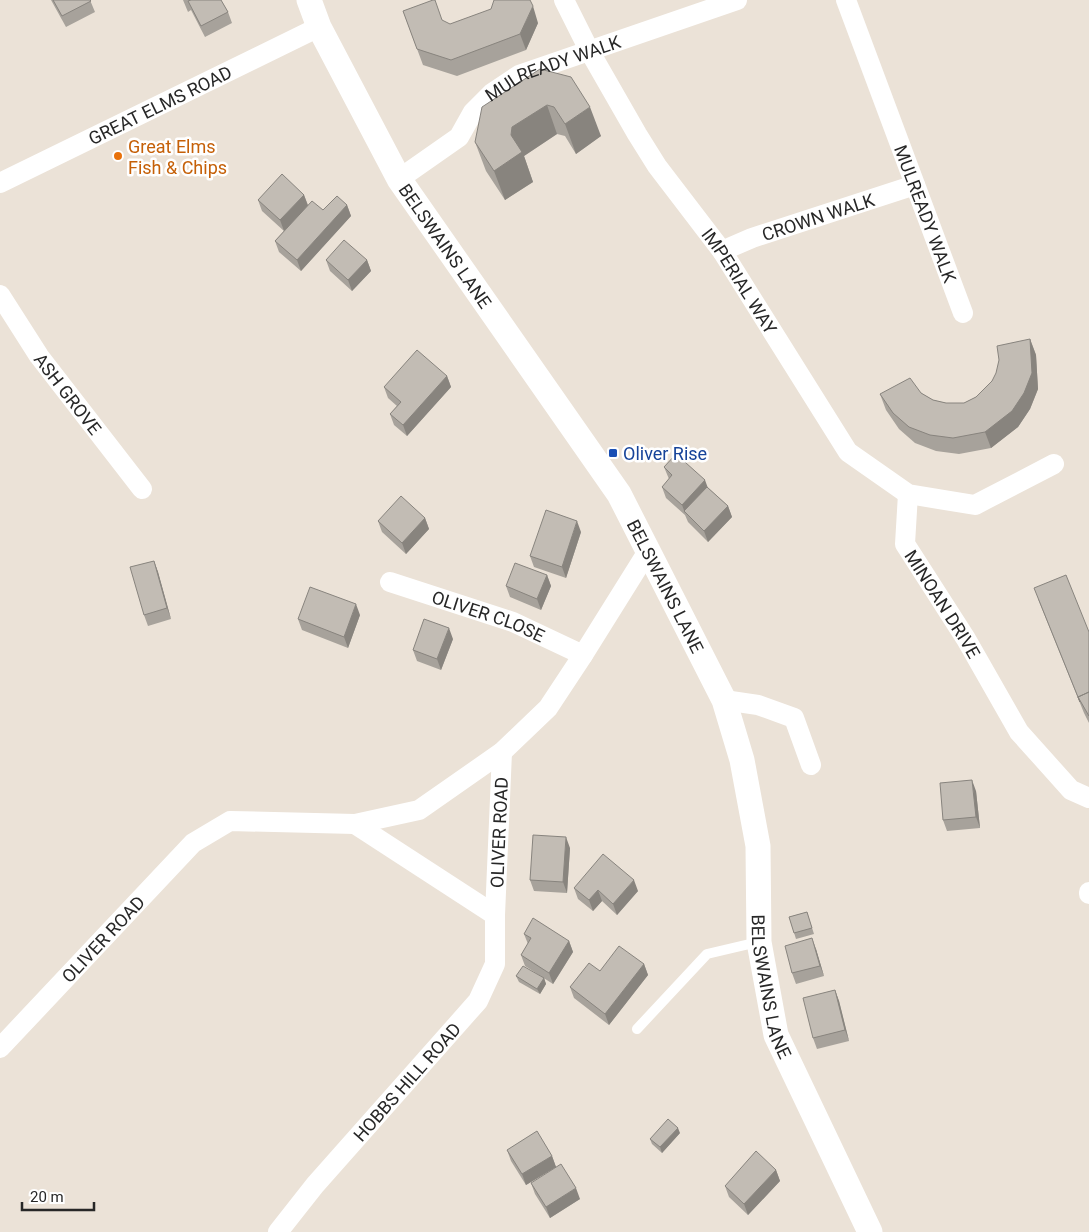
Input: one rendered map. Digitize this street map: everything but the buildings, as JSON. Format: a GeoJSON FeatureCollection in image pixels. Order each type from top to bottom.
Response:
{"type":"FeatureCollection","features":[{"type":"Feature","properties":{"kind":"street","name":"BELSWAINS LANE"},"geometry":{"type":"LineString","coordinates":[[309,0],[319,27],[399,179],[619,494],[724,700],[742,760],[758,846],[759,942],[776,1035],[870,1232]]}},
{"type":"Feature","properties":{"kind":"street","name":"IMPERIAL WAY"},"geometry":{"type":"LineString","coordinates":[[564,0],[590,52],[657,166],[722,251],[848,452],[908,494]]}},
{"type":"Feature","properties":{"kind":"street","name":"MULREADY WALK"},"geometry":{"type":"LineString","coordinates":[[399,179],[459,137],[473,112],[499,88],[519,74],[590,52],[635,34],[737,0]]}},
{"type":"Feature","properties":{"kind":"street","name":"MULREADY WALK"},"geometry":{"type":"LineString","coordinates":[[846,0],[963,313]]}},
{"type":"Feature","properties":{"kind":"street","name":"GREAT ELMS ROAD"},"geometry":{"type":"LineString","coordinates":[[0,183],[319,27]]}},
{"type":"Feature","properties":{"kind":"street","name":"CROWN WALK"},"geometry":{"type":"LineString","coordinates":[[722,251],[752,238],[915,185]]}},
{"type":"Feature","properties":{"kind":"street","name":"ASH GROVE"},"geometry":{"type":"LineString","coordinates":[[0,295],[39,356],[142,489]]}},
{"type":"Feature","properties":{"kind":"street"},"geometry":{"type":"LineString","coordinates":[[908,494],[975,505],[1054,464]]}},
{"type":"Feature","properties":{"kind":"street","name":"MINOAN DRIVE"},"geometry":{"type":"LineString","coordinates":[[908,494],[905,544],[966,638],[1019,732],[1071,790],[1089,798]]}},
{"type":"Feature","properties":{"kind":"street"},"geometry":{"type":"LineString","coordinates":[[502,752],[548,708],[648,551]]}},
{"type":"Feature","properties":{"kind":"street","name":"OLIVER CLOSE"},"geometry":{"type":"LineString","coordinates":[[390,582],[512,625],[583,655]]}},
{"type":"Feature","properties":{"kind":"street"},"geometry":{"type":"LineString","coordinates":[[724,700],[758,706],[794,718],[811,765]]}},
{"type":"Feature","properties":{"kind":"street","name":"OLIVER ROAD"},"geometry":{"type":"LineString","coordinates":[[0,1048],[193,843],[230,822],[354,824],[419,810],[502,752]]}},
{"type":"Feature","properties":{"kind":"street","name":"OLIVER ROAD"},"geometry":{"type":"LineString","coordinates":[[495,915],[502,752]]}},
{"type":"Feature","properties":{"kind":"street","name":"OLIVER ROAD"},"geometry":{"type":"LineString","coordinates":[[354,824],[495,915]]}},
{"type":"Feature","properties":{"kind":"street","name":"HOBBS HILL ROAD"},"geometry":{"type":"LineString","coordinates":[[278,1232],[315,1185],[478,1002],[495,964],[495,915]]}},
{"type":"Feature","properties":{"kind":"lane"},"geometry":{"type":"LineString","coordinates":[[637,1029],[707,954],[759,942]]}},
{"type":"Feature","properties":{"kind":"place","name":"Great Elms Fish & Chips"},"geometry":{"type":"Point","coordinates":[118,156]}},
{"type":"Feature","properties":{"kind":"place","name":"Oliver Rise"},"geometry":{"type":"Point","coordinates":[613,453]}}]}
